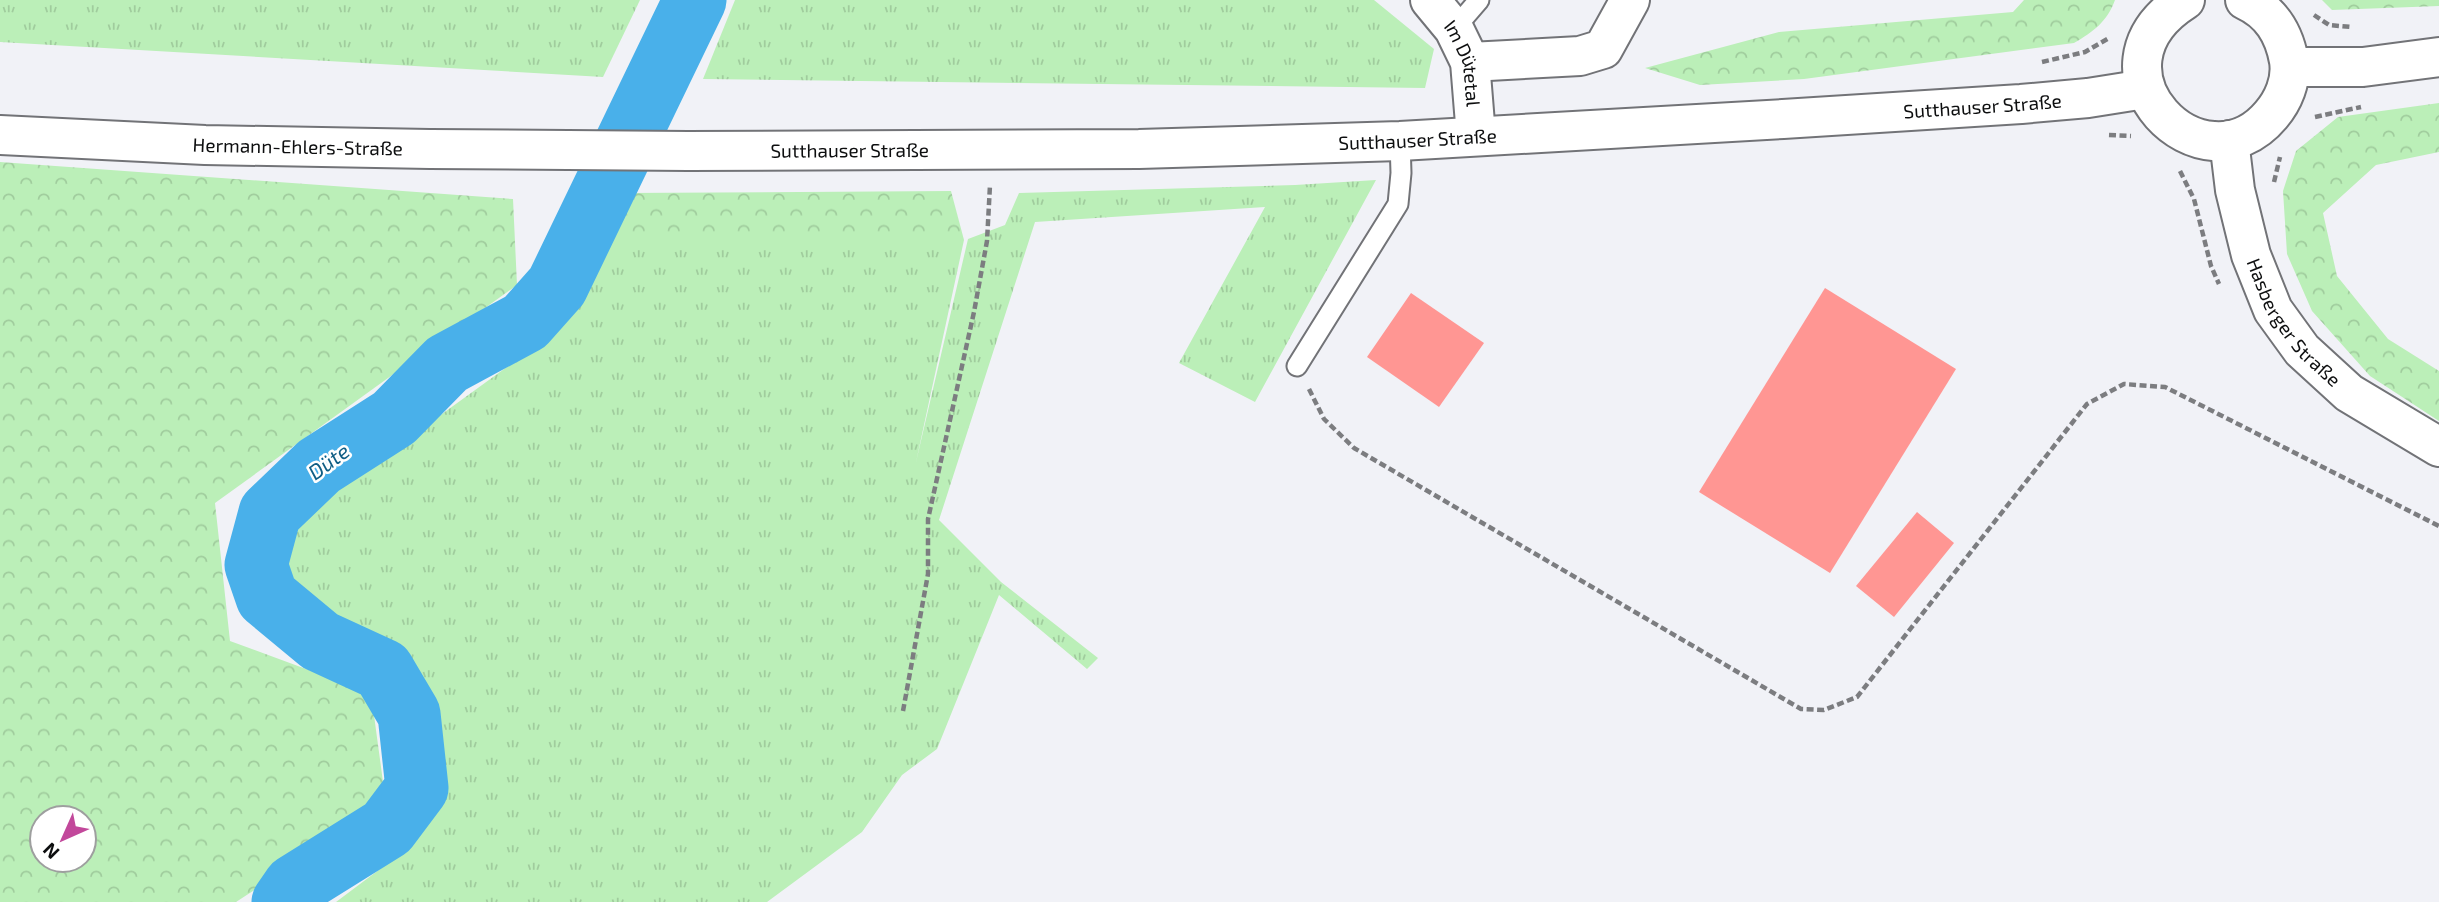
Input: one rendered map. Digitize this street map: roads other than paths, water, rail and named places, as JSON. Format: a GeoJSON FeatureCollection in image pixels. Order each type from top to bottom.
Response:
{"type":"FeatureCollection","features":[{"type":"Feature","properties":{"kind":"street"},"geometry":{"type":"LineString","coordinates":[[1451,30],[1580,57],[1603,49],[1630,0]]}},
{"type":"Feature","properties":{"kind":"street"},"geometry":{"type":"LineString","coordinates":[[2185,0],[2168,11],[2154,27],[2145,47],[2142,68],[2146,89],[2155,108],[2169,124],[2187,135],[2207,141],[2228,140],[2248,134],[2265,122],[2278,107],[2287,88],[2290,67],[2286,43],[2274,21],[2256,5],[2245,0]]}},
{"type":"Feature","properties":{"kind":"street","name":"Im Dütetal"},"geometry":{"type":"LineString","coordinates":[[1451,30],[1476,136]]}},
{"type":"Feature","properties":{"kind":"street"},"geometry":{"type":"LineString","coordinates":[[2290,67],[2363,67],[2439,57]]}},
{"type":"Feature","properties":{"kind":"street","name":"Sutthauser Straße"},"geometry":{"type":"LineString","coordinates":[[593,150],[990,151],[1400,141],[2021,104],[2146,89]]}},
{"type":"Feature","properties":{"kind":"street","name":"Hermann-Ehlers-Straße"},"geometry":{"type":"LineString","coordinates":[[0,135],[205,145],[593,150]]}},
{"type":"Feature","properties":{"kind":"street","name":"Hasberger Straße"},"geometry":{"type":"LineString","coordinates":[[2228,140],[2235,190],[2251,255],[2273,310],[2302,350],[2348,393],[2439,447]]}},
{"type":"Feature","properties":{"kind":"lane"},"geometry":{"type":"LineString","coordinates":[[1451,30],[1479,0]]}},
{"type":"Feature","properties":{"kind":"lane"},"geometry":{"type":"LineString","coordinates":[[1297,366],[1398,204],[1400,141]]}},
{"type":"Feature","properties":{"kind":"waterway","name":"Düte"},"geometry":{"type":"LineString","coordinates":[[283,902],[294,886],[387,828],[417,788],[409,714],[383,670],[320,641],[267,597],[256,565],[270,513],[319,466],[394,418],[447,364],[525,322],[557,286],[695,0]]}}]}
